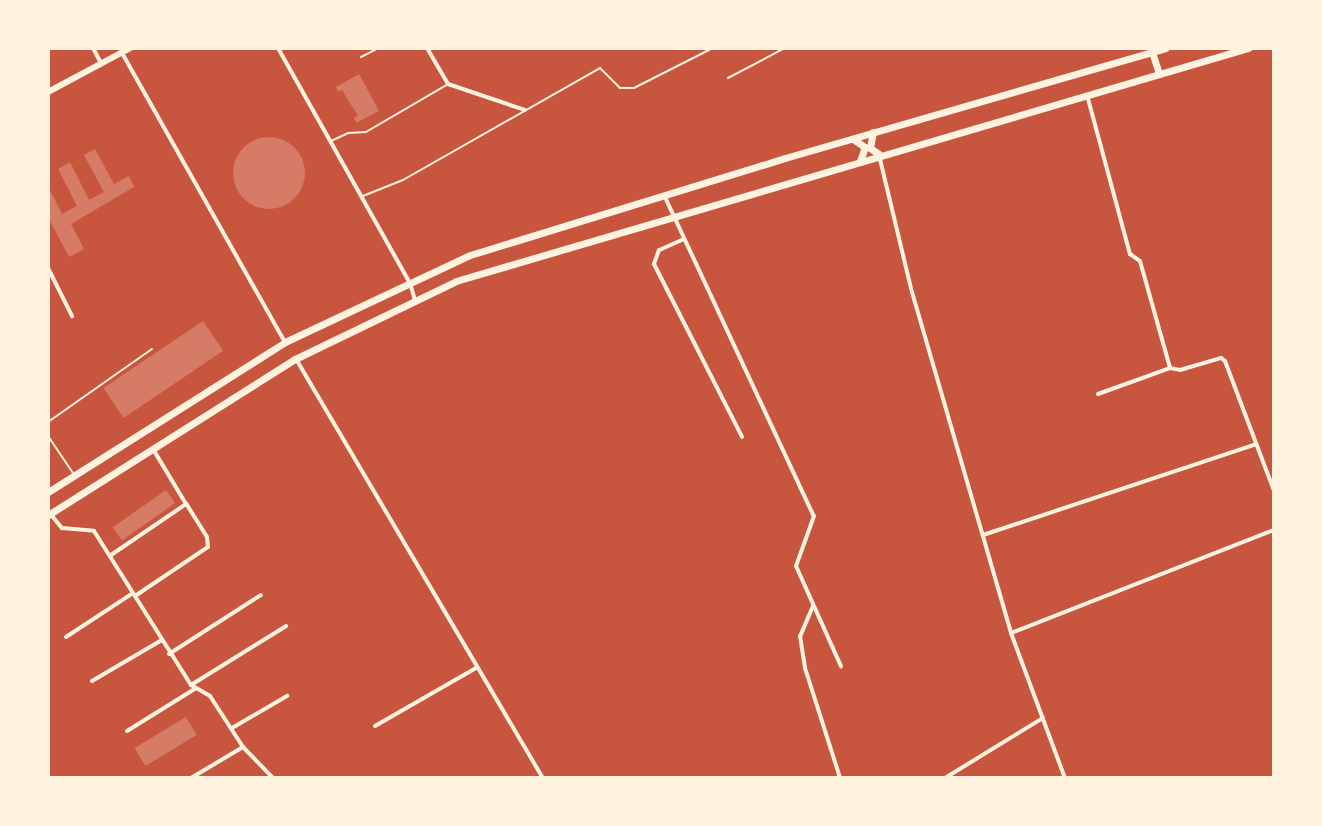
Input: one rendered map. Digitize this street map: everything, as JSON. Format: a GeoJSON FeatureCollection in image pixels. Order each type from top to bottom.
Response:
{"type":"FeatureCollection","features":[{"type":"Feature","properties":{"kind":"highway"},"geometry":{"type":"LineString","coordinates":[[48,492],[285,342],[470,255],[873,132],[1165,48]]}},
{"type":"Feature","properties":{"kind":"highway"},"geometry":{"type":"LineString","coordinates":[[49,514],[295,359],[477,274],[672,214],[1248,48]]}},
{"type":"Feature","properties":{"kind":"highway"},"geometry":{"type":"LineString","coordinates":[[1152,52],[1159,74]]}},
{"type":"Feature","properties":{"kind":"highway"},"geometry":{"type":"LineString","coordinates":[[873,132],[870,148],[879,154]]}},
{"type":"Feature","properties":{"kind":"highway"},"geometry":{"type":"LineString","coordinates":[[852,139],[865,147],[860,161]]}},
{"type":"Feature","properties":{"kind":"main road"},"geometry":{"type":"LineString","coordinates":[[48,92],[130,48]]}},
{"type":"Feature","properties":{"kind":"street"},"geometry":{"type":"LineString","coordinates":[[93,48],[102,63]]}},
{"type":"Feature","properties":{"kind":"street"},"geometry":{"type":"LineString","coordinates":[[278,48],[410,282],[416,301]]}},
{"type":"Feature","properties":{"kind":"street"},"geometry":{"type":"LineString","coordinates":[[427,48],[448,84],[525,110]]}},
{"type":"Feature","properties":{"kind":"street"},"geometry":{"type":"LineString","coordinates":[[122,52],[285,342]]}},
{"type":"Feature","properties":{"kind":"street"},"geometry":{"type":"LineString","coordinates":[[1086,94],[1130,254],[1140,261],[1170,368]]}},
{"type":"Feature","properties":{"kind":"street"},"geometry":{"type":"LineString","coordinates":[[879,154],[912,292],[1011,633],[1065,778]]}},
{"type":"Feature","properties":{"kind":"street"},"geometry":{"type":"LineString","coordinates":[[664,195],[814,516],[796,566],[841,666]]}},
{"type":"Feature","properties":{"kind":"street"},"geometry":{"type":"LineString","coordinates":[[684,239],[659,250],[654,264],[742,437]]}},
{"type":"Feature","properties":{"kind":"street"},"geometry":{"type":"LineString","coordinates":[[48,268],[72,316]]}},
{"type":"Feature","properties":{"kind":"street"},"geometry":{"type":"LineString","coordinates":[[1098,394],[1170,368],[1180,370],[1221,358],[1225,361],[1274,491]]}},
{"type":"Feature","properties":{"kind":"street"},"geometry":{"type":"LineString","coordinates":[[295,359],[543,778]]}},
{"type":"Feature","properties":{"kind":"street"},"geometry":{"type":"LineString","coordinates":[[983,535],[1256,444]]}},
{"type":"Feature","properties":{"kind":"street"},"geometry":{"type":"LineString","coordinates":[[66,637],[208,547],[207,537],[152,447]]}},
{"type":"Feature","properties":{"kind":"street"},"geometry":{"type":"LineString","coordinates":[[111,555],[186,504]]}},
{"type":"Feature","properties":{"kind":"street"},"geometry":{"type":"LineString","coordinates":[[49,514],[62,528],[94,531],[111,555],[169,654],[191,685],[210,696],[243,747],[273,778]]}},
{"type":"Feature","properties":{"kind":"street"},"geometry":{"type":"LineString","coordinates":[[1011,633],[1274,530]]}},
{"type":"Feature","properties":{"kind":"street"},"geometry":{"type":"LineString","coordinates":[[169,654],[261,595]]}},
{"type":"Feature","properties":{"kind":"street"},"geometry":{"type":"LineString","coordinates":[[814,606],[800,636],[805,668],[840,778]]}},
{"type":"Feature","properties":{"kind":"street"},"geometry":{"type":"LineString","coordinates":[[191,685],[286,626]]}},
{"type":"Feature","properties":{"kind":"street"},"geometry":{"type":"LineString","coordinates":[[92,681],[162,640]]}},
{"type":"Feature","properties":{"kind":"street"},"geometry":{"type":"LineString","coordinates":[[375,726],[476,668]]}},
{"type":"Feature","properties":{"kind":"street"},"geometry":{"type":"LineString","coordinates":[[127,730],[196,687]]}},
{"type":"Feature","properties":{"kind":"street"},"geometry":{"type":"LineString","coordinates":[[232,728],[287,696]]}},
{"type":"Feature","properties":{"kind":"street"},"geometry":{"type":"LineString","coordinates":[[945,778],[1043,718]]}},
{"type":"Feature","properties":{"kind":"street"},"geometry":{"type":"LineString","coordinates":[[191,778],[243,747]]}},
{"type":"Feature","properties":{"kind":"lane"},"geometry":{"type":"LineString","coordinates":[[361,57],[379,48]]}},
{"type":"Feature","properties":{"kind":"lane"},"geometry":{"type":"LineString","coordinates":[[360,197],[403,180],[600,68],[626,90],[712,48]]}},
{"type":"Feature","properties":{"kind":"lane"},"geometry":{"type":"LineString","coordinates":[[728,78],[785,48]]}},
{"type":"Feature","properties":{"kind":"lane"},"geometry":{"type":"LineString","coordinates":[[330,142],[348,133],[366,132],[448,84]]}},
{"type":"Feature","properties":{"kind":"lane"},"geometry":{"type":"LineString","coordinates":[[48,422],[152,349]]}},
{"type":"Feature","properties":{"kind":"lane"},"geometry":{"type":"LineString","coordinates":[[48,436],[75,475]]}},
{"type":"Feature","properties":{"kind":"building"},"geometry":{"type":"Polygon","coordinates":[[[359,74],[379,111],[356,123],[354,118],[358,116],[342,90],[338,92],[336,87],[359,74]]]}},
{"type":"Feature","properties":{"kind":"building"},"geometry":{"type":"Polygon","coordinates":[[[269,137],[283,140],[295,147],[302,159],[305,173],[302,187],[295,199],[283,206],[269,209],[255,206],[243,199],[236,187],[233,173],[236,159],[243,147],[255,140],[269,137]]]}},
{"type":"Feature","properties":{"kind":"building"},"geometry":{"type":"Polygon","coordinates":[[[95,149],[114,184],[129,176],[134,187],[71,224],[84,249],[69,257],[48,217],[48,186],[62,214],[77,206],[58,169],[70,162],[89,200],[104,192],[84,155],[95,149]]]}},
{"type":"Feature","properties":{"kind":"building"},"geometry":{"type":"Polygon","coordinates":[[[203,321],[223,351],[124,418],[104,388],[203,321]]]}},
{"type":"Feature","properties":{"kind":"building"},"geometry":{"type":"Polygon","coordinates":[[[166,490],[175,503],[122,540],[113,527],[166,490]]]}},
{"type":"Feature","properties":{"kind":"building"},"geometry":{"type":"Polygon","coordinates":[[[186,717],[197,735],[145,766],[135,748],[186,717]]]}}]}
